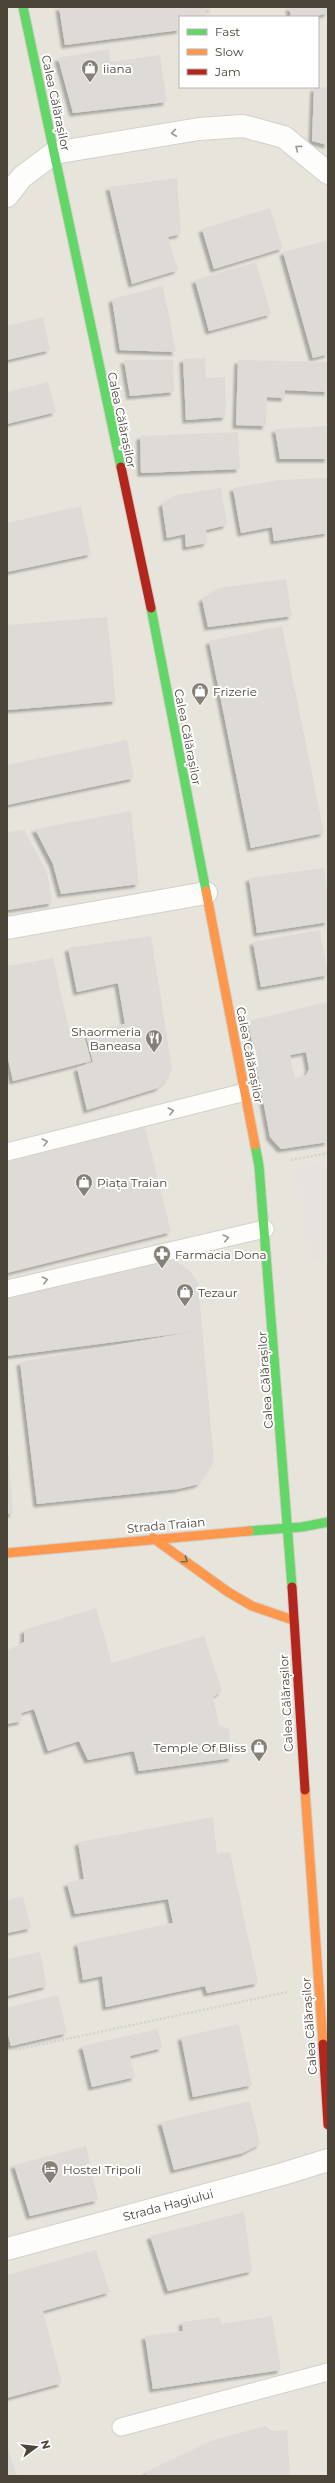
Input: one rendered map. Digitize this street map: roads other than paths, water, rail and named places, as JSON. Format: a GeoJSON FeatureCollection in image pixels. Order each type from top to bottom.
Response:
{"type":"FeatureCollection","features":[{"type":"Feature","properties":{"kind":"main road","name":"Calea Călărașilor"},"geometry":{"type":"LineString","coordinates":[[23,7],[54,152],[78,277],[146,584],[259,1166],[266,1229],[280,1403],[286,1528],[328,2125]]}},
{"type":"Feature","properties":{"kind":"main road","name":"Strada Traian"},"geometry":{"type":"LineString","coordinates":[[7,1553],[152,1538],[286,1528],[328,1522]]}},
{"type":"Feature","properties":{"kind":"main road"},"geometry":{"type":"LineString","coordinates":[[152,1538],[228,1592],[252,1606],[293,1620]]}},
{"type":"Feature","properties":{"kind":"street"},"geometry":{"type":"LineString","coordinates":[[7,196],[22,177],[54,152],[199,129],[243,126],[284,137],[328,173]]}},
{"type":"Feature","properties":{"kind":"street"},"geometry":{"type":"LineString","coordinates":[[7,928],[206,893]]}},
{"type":"Feature","properties":{"kind":"street","name":"Strada Hagiului"},"geometry":{"type":"LineString","coordinates":[[7,2249],[283,2174],[328,2160]]}},
{"type":"Feature","properties":{"kind":"lane"},"geometry":{"type":"LineString","coordinates":[[7,1152],[245,1092]]}},
{"type":"Feature","properties":{"kind":"lane"},"geometry":{"type":"LineString","coordinates":[[7,1289],[266,1229]]}},
{"type":"Feature","properties":{"kind":"lane"},"geometry":{"type":"LineString","coordinates":[[121,2428],[328,2372]]}},
{"type":"Feature","properties":{"kind":"place","name":"iiana"},"geometry":{"type":"Point","coordinates":[90,83]}},
{"type":"Feature","properties":{"kind":"place","name":"Frizerie"},"geometry":{"type":"Point","coordinates":[200,706]}},
{"type":"Feature","properties":{"kind":"place","name":"Shaormeria Baneasa"},"geometry":{"type":"Point","coordinates":[154,1053]}},
{"type":"Feature","properties":{"kind":"place","name":"Piața Traian"},"geometry":{"type":"Point","coordinates":[84,1197]}},
{"type":"Feature","properties":{"kind":"place","name":"Farmacia Dona"},"geometry":{"type":"Point","coordinates":[162,1269]}},
{"type":"Feature","properties":{"kind":"place","name":"Tezaur"},"geometry":{"type":"Point","coordinates":[185,1307]}},
{"type":"Feature","properties":{"kind":"place","name":"Temple Of Bliss"},"geometry":{"type":"Point","coordinates":[259,1762]}},
{"type":"Feature","properties":{"kind":"place","name":"Hostel Tripoli"},"geometry":{"type":"Point","coordinates":[50,2184]}}]}
